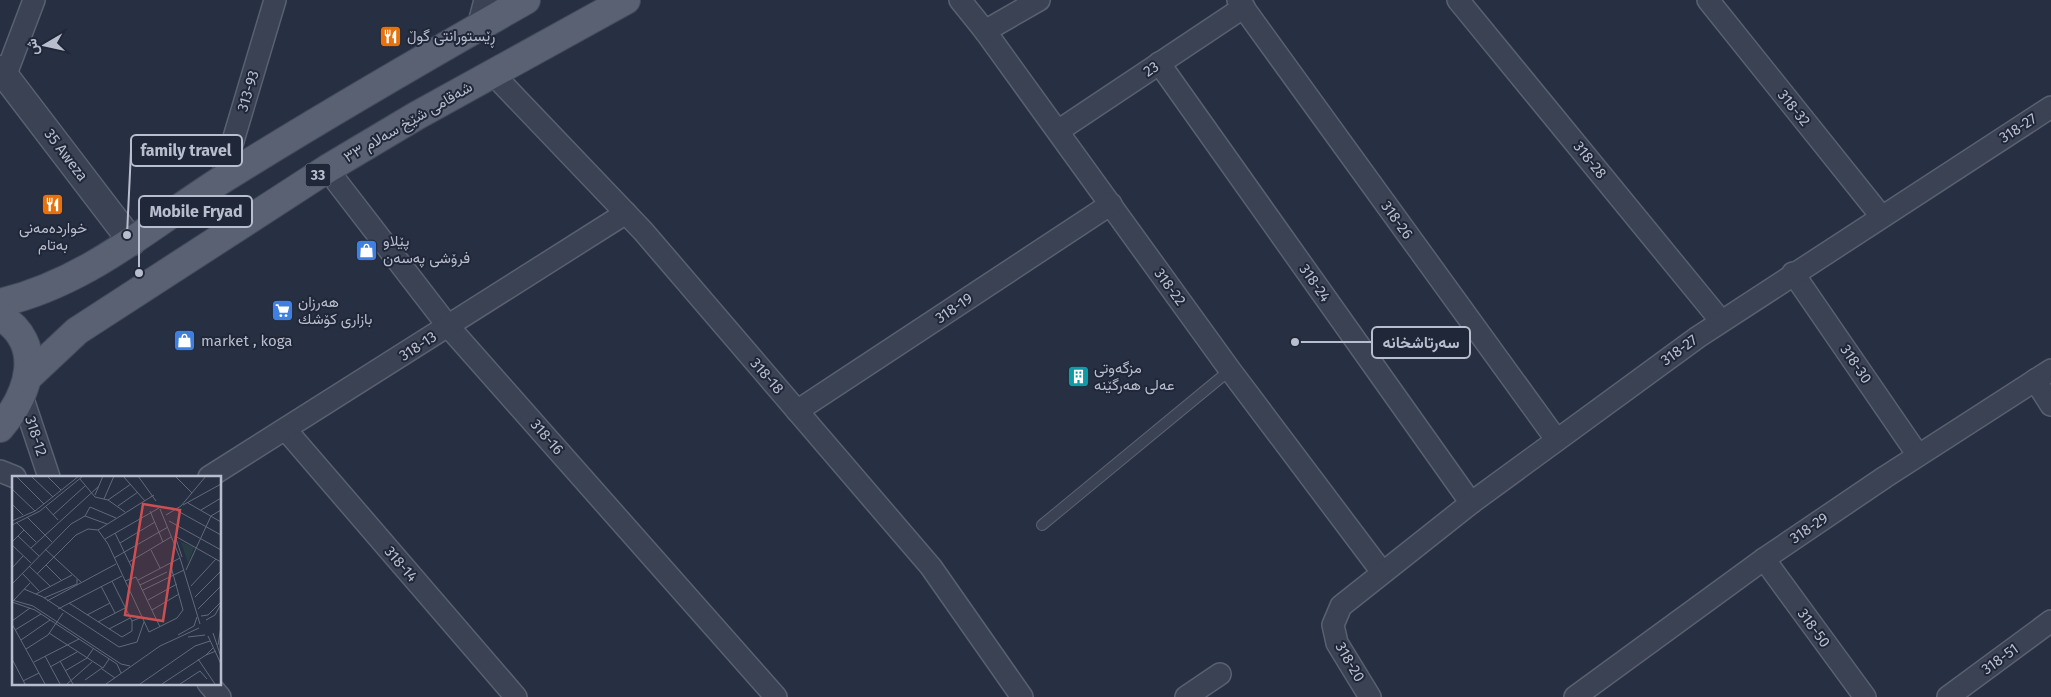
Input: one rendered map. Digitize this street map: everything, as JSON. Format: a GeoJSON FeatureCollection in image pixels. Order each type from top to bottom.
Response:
{"type":"FeatureCollection","features":[{"type":"Feature","properties":{"kind":"main road"},"geometry":{"type":"LineString","coordinates":[[0,303],[31,296],[58,284],[132,242],[221,181],[316,122],[526,0]]}},
{"type":"Feature","properties":{"kind":"main road","name":"شەقامی شێخ سەلام ٣٣"},"geometry":{"type":"LineString","coordinates":[[0,428],[25,386],[77,331],[327,170],[492,73],[626,0]]}},
{"type":"Feature","properties":{"kind":"main road"},"geometry":{"type":"LineString","coordinates":[[0,316],[12,323],[22,337],[29,360],[25,386]]}},
{"type":"Feature","properties":{"kind":"street"},"geometry":{"type":"LineString","coordinates":[[3,72],[34,0]]}},
{"type":"Feature","properties":{"kind":"street","name":"313-93"},"geometry":{"type":"LineString","coordinates":[[221,181],[275,0]]}},
{"type":"Feature","properties":{"kind":"street"},"geometry":{"type":"LineString","coordinates":[[478,27],[485,0]]}},
{"type":"Feature","properties":{"kind":"street","name":"318-22"},"geometry":{"type":"LineString","coordinates":[[960,0],[1058,131],[1230,370],[1382,572]]}},
{"type":"Feature","properties":{"kind":"street"},"geometry":{"type":"LineString","coordinates":[[985,31],[1039,0]]}},
{"type":"Feature","properties":{"kind":"street","name":"318-28"},"geometry":{"type":"LineString","coordinates":[[1458,0],[1722,321]]}},
{"type":"Feature","properties":{"kind":"street","name":"318-32"},"geometry":{"type":"LineString","coordinates":[[1708,0],[1881,216]]}},
{"type":"Feature","properties":{"kind":"street","name":"23"},"geometry":{"type":"LineString","coordinates":[[1058,131],[1159,63],[1241,4]]}},
{"type":"Feature","properties":{"kind":"street","name":"318-26"},"geometry":{"type":"LineString","coordinates":[[1241,4],[1556,439]]}},
{"type":"Feature","properties":{"kind":"street","name":"318-24"},"geometry":{"type":"LineString","coordinates":[[1159,63],[1471,503]]}},
{"type":"Feature","properties":{"kind":"street","name":"35 Aweza"},"geometry":{"type":"LineString","coordinates":[[3,72],[132,242]]}},
{"type":"Feature","properties":{"kind":"street","name":"318-18"},"geometry":{"type":"LineString","coordinates":[[492,73],[626,212],[931,567],[1022,697]]}},
{"type":"Feature","properties":{"kind":"street","name":"318-27"},"geometry":{"type":"LineString","coordinates":[[1333,625],[1341,606],[1382,572],[1556,439],[1722,321],[2051,107]]}},
{"type":"Feature","properties":{"kind":"street","name":"318-16"},"geometry":{"type":"LineString","coordinates":[[327,170],[448,326],[776,697]]}},
{"type":"Feature","properties":{"kind":"street","name":"318-19"},"geometry":{"type":"LineString","coordinates":[[797,412],[1111,204]]}},
{"type":"Feature","properties":{"kind":"street","name":"318-13"},"geometry":{"type":"LineString","coordinates":[[211,476],[286,430],[626,212]]}},
{"type":"Feature","properties":{"kind":"street","name":"318-30"},"geometry":{"type":"LineString","coordinates":[[1794,273],[1918,455]]}},
{"type":"Feature","properties":{"kind":"street"},"geometry":{"type":"LineString","coordinates":[[2043,375],[2051,405]]}},
{"type":"Feature","properties":{"kind":"street","name":"318-29"},"geometry":{"type":"LineString","coordinates":[[1575,697],[1764,559],[1918,455],[2043,375]]}},
{"type":"Feature","properties":{"kind":"street","name":"318-12"},"geometry":{"type":"LineString","coordinates":[[25,386],[48,476]]}},
{"type":"Feature","properties":{"kind":"street","name":"318-14"},"geometry":{"type":"LineString","coordinates":[[286,430],[516,697]]}},
{"type":"Feature","properties":{"kind":"street"},"geometry":{"type":"LineString","coordinates":[[0,470],[13,476]]}},
{"type":"Feature","properties":{"kind":"street","name":"318-50"},"geometry":{"type":"LineString","coordinates":[[1764,559],[1865,697]]}},
{"type":"Feature","properties":{"kind":"street","name":"318-51"},"geometry":{"type":"LineString","coordinates":[[1948,697],[2051,621]]}},
{"type":"Feature","properties":{"kind":"street","name":"318-20"},"geometry":{"type":"LineString","coordinates":[[1333,625],[1337,643],[1370,697]]}},
{"type":"Feature","properties":{"kind":"street"},"geometry":{"type":"LineString","coordinates":[[1186,697],[1220,674]]}},
{"type":"Feature","properties":{"kind":"street"},"geometry":{"type":"LineString","coordinates":[[209,684],[220,697]]}},
{"type":"Feature","properties":{"kind":"lane"},"geometry":{"type":"LineString","coordinates":[[1042,525],[1230,370]]}},
{"type":"Feature","properties":{"kind":"place","name":"ڕێستورانتی گوڵ"},"geometry":{"type":"Point","coordinates":[391,36]}},
{"type":"Feature","properties":{"kind":"place","name":"خواردەمەنی بەتام"},"geometry":{"type":"Point","coordinates":[53,205]}},
{"type":"Feature","properties":{"kind":"place","name":"family travel"},"geometry":{"type":"Point","coordinates":[127,235]}},
{"type":"Feature","properties":{"kind":"place","name":"پێلاو فرۆشی پەسەن"},"geometry":{"type":"Point","coordinates":[367,250]}},
{"type":"Feature","properties":{"kind":"place","name":"Mobile Fryad"},"geometry":{"type":"Point","coordinates":[139,273]}},
{"type":"Feature","properties":{"kind":"place","name":"هەرزان بازاری کۆشك"},"geometry":{"type":"Point","coordinates":[282,311]}},
{"type":"Feature","properties":{"kind":"place","name":"market , koga"},"geometry":{"type":"Point","coordinates":[185,341]}},
{"type":"Feature","properties":{"kind":"place","name":"سەرتاشخانە"},"geometry":{"type":"Point","coordinates":[1295,342]}},
{"type":"Feature","properties":{"kind":"place","name":"مزگەوتی عەلی هەرگێنە"},"geometry":{"type":"Point","coordinates":[1078,377]}}]}
